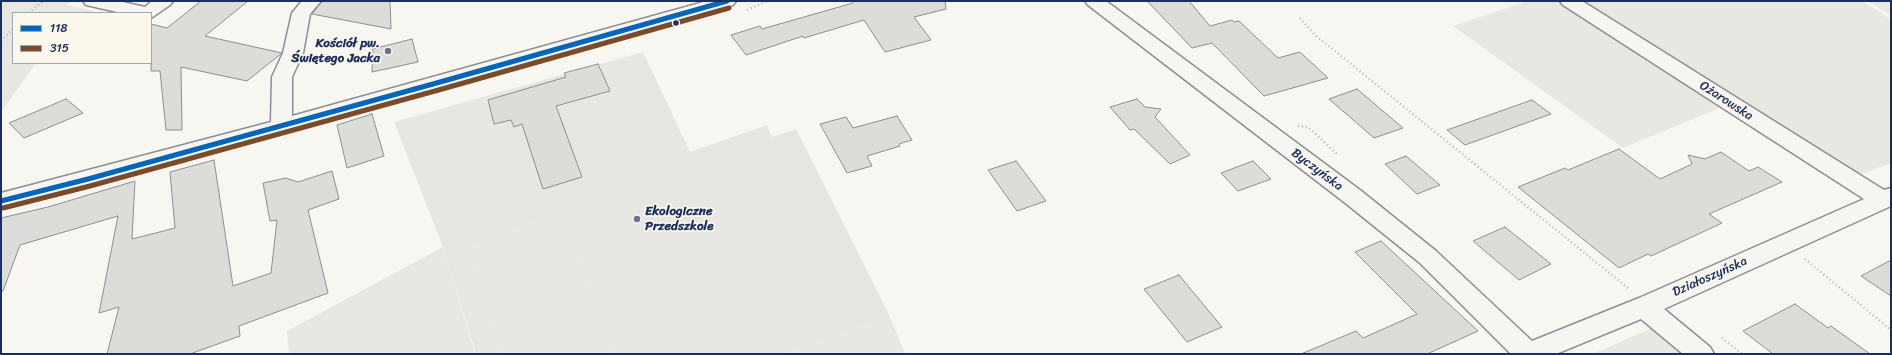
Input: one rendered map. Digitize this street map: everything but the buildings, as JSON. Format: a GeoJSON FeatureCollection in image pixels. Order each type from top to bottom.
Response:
{"type":"FeatureCollection","features":[{"type":"Feature","properties":{"kind":"street"},"geometry":{"type":"LineString","coordinates":[[92,1],[143,12]]}},
{"type":"Feature","properties":{"kind":"street"},"geometry":{"type":"LineString","coordinates":[[149,12],[164,1]]}},
{"type":"Feature","properties":{"kind":"street"},"geometry":{"type":"LineString","coordinates":[[281,125],[282,77],[293,53],[301,13],[312,1]]}},
{"type":"Feature","properties":{"kind":"street"},"geometry":{"type":"LineString","coordinates":[[1,201],[95,177],[440,82],[727,1]]}},
{"type":"Feature","properties":{"kind":"street","name":"Byczyńska"},"geometry":{"type":"LineString","coordinates":[[1094,1],[1352,196],[1422,252],[1527,354]]}},
{"type":"Feature","properties":{"kind":"street","name":"Ożarowska"},"geometry":{"type":"LineString","coordinates":[[1569,1],[1887,198]]}},
{"type":"Feature","properties":{"kind":"street","name":"Działoszyńska"},"geometry":{"type":"LineString","coordinates":[[1527,354],[1560,342],[1646,306],[1887,198]]}},
{"type":"Feature","properties":{"kind":"street"},"geometry":{"type":"LineString","coordinates":[[1646,306],[1700,354]]}},
{"type":"Feature","properties":{"kind":"path"},"geometry":{"type":"LineString","coordinates":[[31,12],[43,1]]}},
{"type":"Feature","properties":{"kind":"path"},"geometry":{"type":"LineString","coordinates":[[1300,18],[1315,35],[1646,306]]}},
{"type":"Feature","properties":{"kind":"path"},"geometry":{"type":"LineString","coordinates":[[1,41],[12,30]]}},
{"type":"Feature","properties":{"kind":"path"},"geometry":{"type":"LineString","coordinates":[[1787,244],[1891,330]]}},
{"type":"Feature","properties":{"kind":"shaded area"},"geometry":{"type":"Polygon","coordinates":[[[3,1],[72,1],[66,5],[94,11],[12,12],[12,64],[35,64],[1,112],[1,3],[3,1]]]}},
{"type":"Feature","properties":{"kind":"shaded area"},"geometry":{"type":"Polygon","coordinates":[[[1528,1],[1559,1],[1722,107],[1623,148],[1453,26],[1528,1]]]}},
{"type":"Feature","properties":{"kind":"shaded area"},"geometry":{"type":"Polygon","coordinates":[[[1583,1],[1861,1],[1891,19],[1891,163],[1856,176],[1583,1]]]}},
{"type":"Feature","properties":{"kind":"shaded area"},"geometry":{"type":"Polygon","coordinates":[[[1868,1],[1891,1],[1891,15],[1868,1]]]}},
{"type":"Feature","properties":{"kind":"shaded area","name":"Ekologiczne Przedszkole"},"geometry":{"type":"Polygon","coordinates":[[[643,52],[690,152],[767,125],[772,137],[796,129],[890,317],[786,354],[476,354],[443,247],[394,122],[643,52]]]}},
{"type":"Feature","properties":{"kind":"shaded area"},"geometry":{"type":"Polygon","coordinates":[[[545,215],[580,255],[615,354],[500,354],[468,247],[545,215]]]}},
{"type":"Feature","properties":{"kind":"shaded area"},"geometry":{"type":"Polygon","coordinates":[[[443,247],[475,354],[289,354],[287,331],[443,247]]]}},
{"type":"Feature","properties":{"kind":"shaded area"},"geometry":{"type":"Polygon","coordinates":[[[890,317],[905,354],[786,354],[890,317]]]}},
{"type":"Feature","properties":{"kind":"shaded area"},"geometry":{"type":"Polygon","coordinates":[[[1652,328],[1683,354],[1593,354],[1652,328]]]}},
{"type":"Feature","properties":{"kind":"transit line","name":"118"},"geometry":{"type":"LineString","coordinates":[[1,201],[88,179],[433,84],[727,1]]}},
{"type":"Feature","properties":{"kind":"transit line","name":"315"},"geometry":{"type":"LineString","coordinates":[[3,208],[90,186],[435,91],[729,8]]}},
{"type":"Feature","properties":{"kind":"place","name":"Kościół pw. Świętego Jacka"},"geometry":{"type":"Point","coordinates":[388,51]}},
{"type":"Feature","properties":{"kind":"place","name":"Ekologiczne Przedszkole"},"geometry":{"type":"Point","coordinates":[637,219]}}]}
